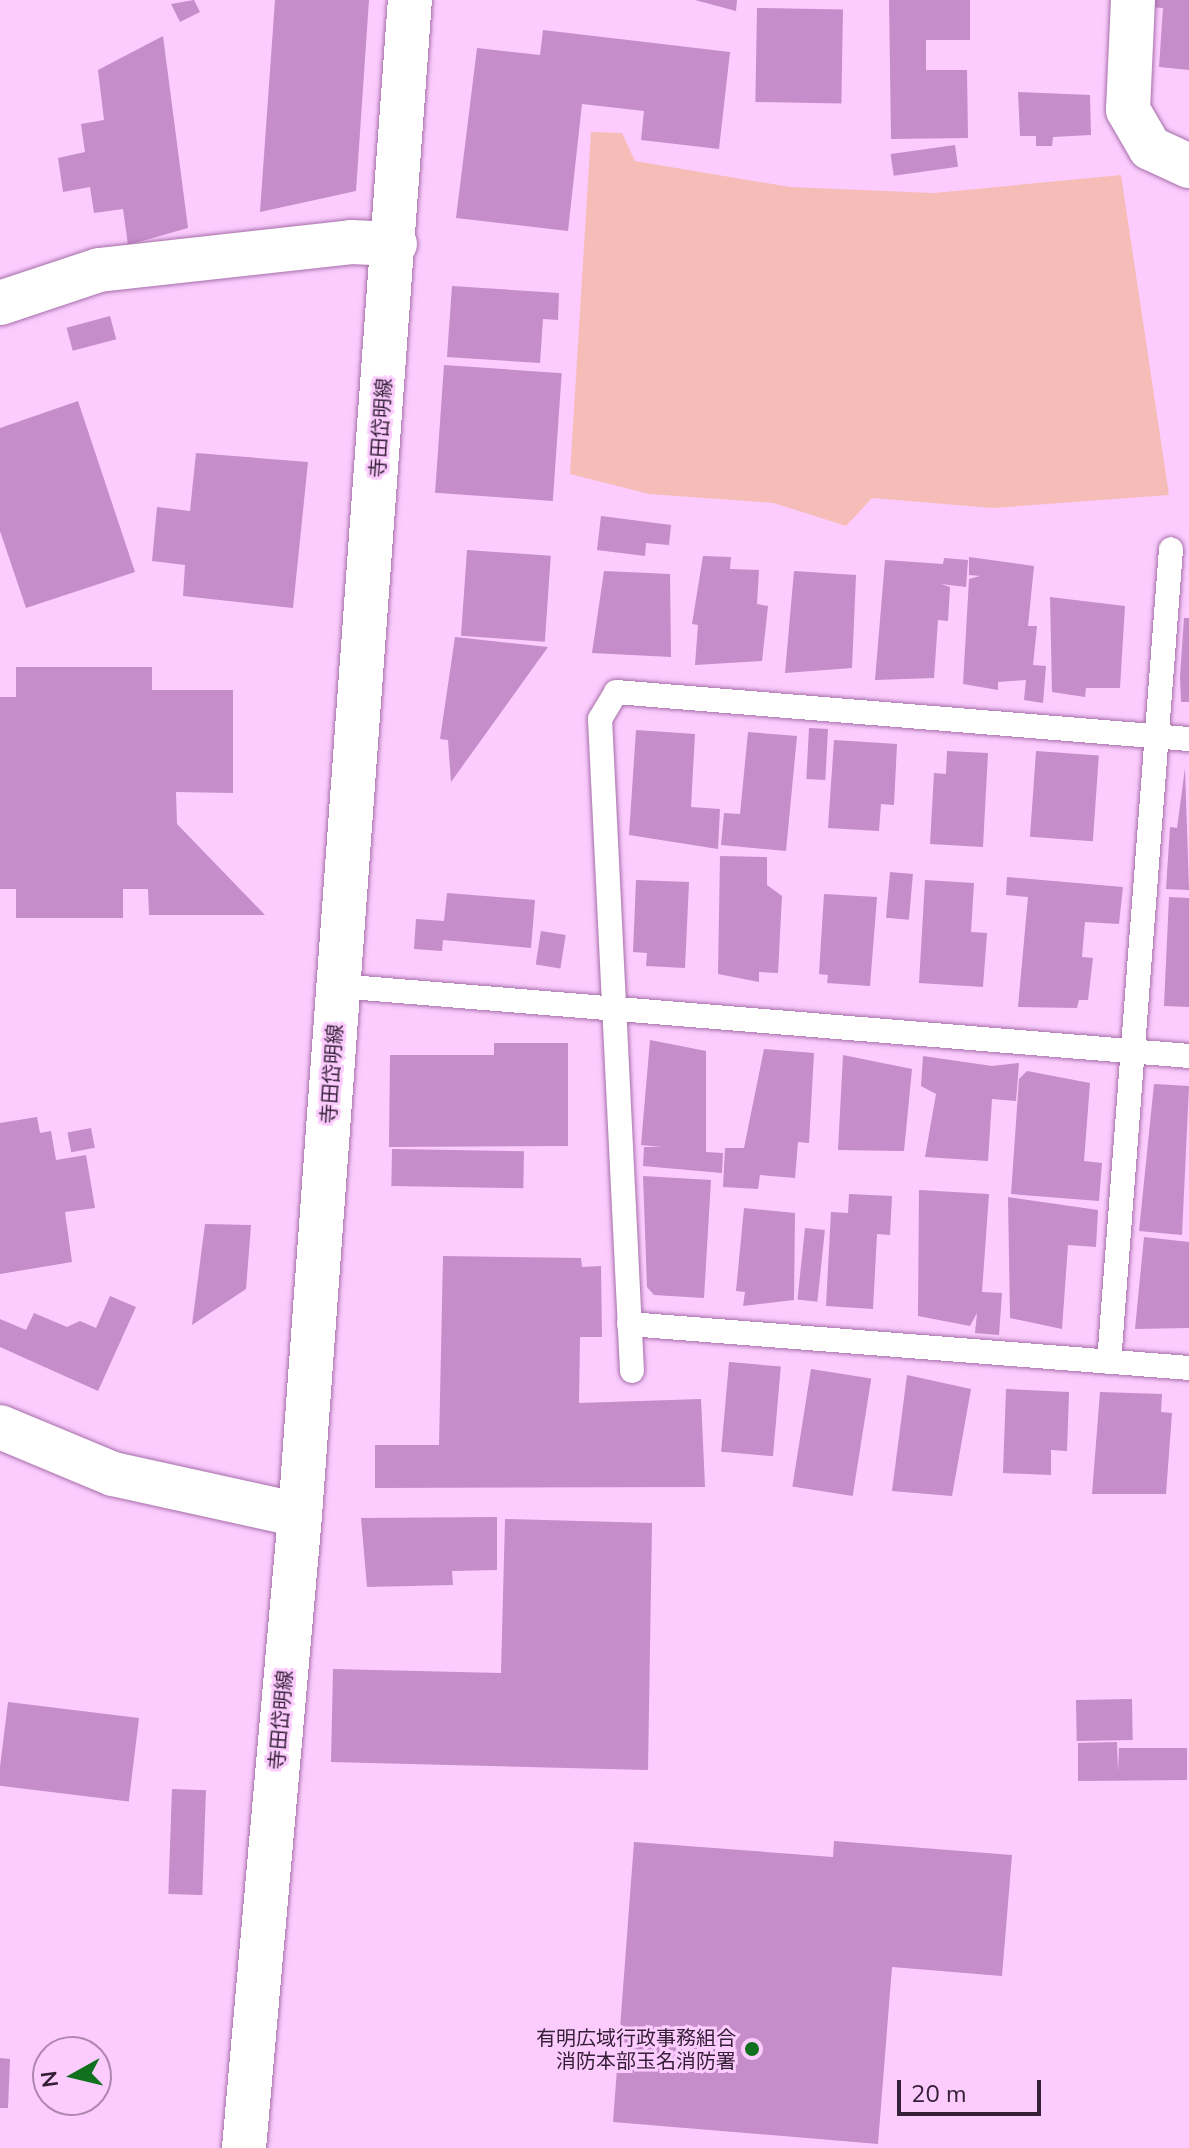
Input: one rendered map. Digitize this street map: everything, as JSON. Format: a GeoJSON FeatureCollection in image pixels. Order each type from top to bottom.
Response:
{"type":"FeatureCollection","features":[{"type":"Feature","properties":{"kind":"main road","name":"寺田岱明線"},"geometry":{"type":"LineString","coordinates":[[244,2148],[300,1515],[395,244],[410,0]]}},
{"type":"Feature","properties":{"kind":"main road"},"geometry":{"type":"LineString","coordinates":[[1133,0],[1128,110],[1150,148],[1189,166]]}},
{"type":"Feature","properties":{"kind":"main road"},"geometry":{"type":"LineString","coordinates":[[0,303],[99,270],[351,242],[395,244]]}},
{"type":"Feature","properties":{"kind":"main road"},"geometry":{"type":"LineString","coordinates":[[0,1427],[113,1474],[300,1515]]}},
{"type":"Feature","properties":{"kind":"lane"},"geometry":{"type":"LineString","coordinates":[[1109,1362],[1130,1052],[1171,549]]}},
{"type":"Feature","properties":{"kind":"lane"},"geometry":{"type":"LineString","coordinates":[[632,1371],[600,719],[616,692],[1189,739]]}},
{"type":"Feature","properties":{"kind":"lane"},"geometry":{"type":"LineString","coordinates":[[338,986],[612,1012],[1189,1056]]}},
{"type":"Feature","properties":{"kind":"lane"},"geometry":{"type":"LineString","coordinates":[[629,1324],[1189,1368]]}},
{"type":"Feature","properties":{"kind":"shaded area"},"geometry":{"type":"Polygon","coordinates":[[[591,132],[622,133],[635,161],[790,187],[934,193],[1121,175],[1169,495],[993,508],[872,498],[846,526],[774,503],[649,494],[570,474],[591,132]]]}},
{"type":"Feature","properties":{"kind":"building"},"geometry":{"type":"Polygon","coordinates":[[[194,0],[200,12],[180,22],[171,4],[194,0]]]}},
{"type":"Feature","properties":{"kind":"building"},"geometry":{"type":"Polygon","coordinates":[[[275,0],[369,0],[356,191],[260,212],[275,0]]]}},
{"type":"Feature","properties":{"kind":"building"},"geometry":{"type":"Polygon","coordinates":[[[695,0],[737,0],[736,11],[695,0]]]}},
{"type":"Feature","properties":{"kind":"building"},"geometry":{"type":"Polygon","coordinates":[[[889,0],[970,0],[970,40],[926,40],[926,70],[967,70],[968,138],[891,139],[889,0]]]}},
{"type":"Feature","properties":{"kind":"building"},"geometry":{"type":"Polygon","coordinates":[[[1148,0],[1189,0],[1189,70],[1159,67],[1163,8],[1148,7],[1148,0]]]}},
{"type":"Feature","properties":{"kind":"building"},"geometry":{"type":"Polygon","coordinates":[[[757,8],[843,10],[841,103],[755,102],[757,8]]]}},
{"type":"Feature","properties":{"kind":"building"},"geometry":{"type":"Polygon","coordinates":[[[543,30],[730,52],[719,149],[641,140],[644,111],[582,104],[568,231],[456,218],[477,48],[540,55],[543,30]]]}},
{"type":"Feature","properties":{"kind":"building"},"geometry":{"type":"Polygon","coordinates":[[[163,36],[188,228],[128,245],[123,209],[94,213],[90,187],[63,192],[58,158],[85,152],[81,124],[104,120],[98,70],[163,36]]]}},
{"type":"Feature","properties":{"kind":"building"},"geometry":{"type":"Polygon","coordinates":[[[1018,92],[1090,95],[1091,135],[1053,137],[1052,146],[1036,146],[1036,136],[1020,136],[1018,92]]]}},
{"type":"Feature","properties":{"kind":"building"},"geometry":{"type":"Polygon","coordinates":[[[955,145],[958,167],[894,176],[891,154],[955,145]]]}},
{"type":"Feature","properties":{"kind":"building"},"geometry":{"type":"Polygon","coordinates":[[[452,286],[559,293],[558,320],[543,319],[540,363],[447,357],[452,286]]]}},
{"type":"Feature","properties":{"kind":"building"},"geometry":{"type":"Polygon","coordinates":[[[110,316],[116,339],[73,351],[67,328],[110,316]]]}},
{"type":"Feature","properties":{"kind":"building"},"geometry":{"type":"Polygon","coordinates":[[[444,365],[562,373],[553,501],[435,493],[444,365]]]}},
{"type":"Feature","properties":{"kind":"building"},"geometry":{"type":"Polygon","coordinates":[[[78,401],[135,572],[26,608],[0,531],[0,428],[78,401]]]}},
{"type":"Feature","properties":{"kind":"building"},"geometry":{"type":"Polygon","coordinates":[[[196,453],[308,462],[293,608],[183,596],[185,565],[152,561],[157,507],[190,511],[196,453]]]}},
{"type":"Feature","properties":{"kind":"building"},"geometry":{"type":"Polygon","coordinates":[[[601,516],[671,525],[669,545],[646,543],[645,556],[597,550],[601,516]]]}},
{"type":"Feature","properties":{"kind":"building"},"geometry":{"type":"Polygon","coordinates":[[[467,550],[551,556],[545,642],[461,636],[467,550]]]}},
{"type":"Feature","properties":{"kind":"building"},"geometry":{"type":"Polygon","coordinates":[[[703,556],[731,557],[730,569],[759,570],[757,604],[768,606],[762,661],[695,665],[698,625],[692,624],[703,556]]]}},
{"type":"Feature","properties":{"kind":"building"},"geometry":{"type":"Polygon","coordinates":[[[969,557],[1034,566],[1028,626],[1037,626],[1033,665],[1046,666],[1043,703],[1024,700],[1026,680],[998,682],[998,690],[963,684],[969,579],[980,576],[969,575],[969,557]]]}},
{"type":"Feature","properties":{"kind":"building"},"geometry":{"type":"Polygon","coordinates":[[[944,558],[968,560],[966,587],[941,584],[950,587],[948,621],[938,620],[934,678],[875,680],[885,560],[943,564],[944,558]]]}},
{"type":"Feature","properties":{"kind":"building"},"geometry":{"type":"Polygon","coordinates":[[[604,571],[670,574],[671,657],[592,653],[604,571]]]}},
{"type":"Feature","properties":{"kind":"building"},"geometry":{"type":"Polygon","coordinates":[[[794,571],[856,575],[852,668],[785,673],[794,571]]]}},
{"type":"Feature","properties":{"kind":"building"},"geometry":{"type":"Polygon","coordinates":[[[1050,597],[1125,606],[1120,688],[1086,688],[1085,697],[1052,692],[1050,597]]]}},
{"type":"Feature","properties":{"kind":"building"},"geometry":{"type":"Polygon","coordinates":[[[1184,618],[1189,618],[1189,702],[1181,702],[1184,618]]]}},
{"type":"Feature","properties":{"kind":"building"},"geometry":{"type":"Polygon","coordinates":[[[455,637],[548,647],[451,782],[448,740],[440,739],[455,637]]]}},
{"type":"Feature","properties":{"kind":"building"},"geometry":{"type":"Polygon","coordinates":[[[16,667],[152,667],[152,690],[233,690],[233,793],[176,792],[177,824],[265,915],[149,915],[148,889],[123,889],[123,918],[16,918],[16,889],[0,889],[0,697],[16,697],[16,667]]]}},
{"type":"Feature","properties":{"kind":"building"},"geometry":{"type":"Polygon","coordinates":[[[809,728],[828,729],[825,780],[806,779],[809,728]]]}},
{"type":"Feature","properties":{"kind":"building"},"geometry":{"type":"Polygon","coordinates":[[[636,730],[695,734],[691,807],[720,809],[718,849],[629,835],[636,730]]]}},
{"type":"Feature","properties":{"kind":"building"},"geometry":{"type":"Polygon","coordinates":[[[748,732],[797,736],[786,851],[721,845],[724,813],[740,814],[748,732]]]}},
{"type":"Feature","properties":{"kind":"building"},"geometry":{"type":"Polygon","coordinates":[[[834,740],[897,744],[894,805],[881,804],[879,831],[828,828],[834,740]]]}},
{"type":"Feature","properties":{"kind":"building"},"geometry":{"type":"Polygon","coordinates":[[[947,751],[988,753],[983,847],[930,844],[934,773],[946,774],[947,751]]]}},
{"type":"Feature","properties":{"kind":"building"},"geometry":{"type":"Polygon","coordinates":[[[1036,751],[1099,755],[1093,841],[1030,837],[1036,751]]]}},
{"type":"Feature","properties":{"kind":"building"},"geometry":{"type":"Polygon","coordinates":[[[1185,768],[1189,890],[1166,889],[1170,827],[1177,828],[1185,768]]]}},
{"type":"Feature","properties":{"kind":"building"},"geometry":{"type":"Polygon","coordinates":[[[720,856],[767,857],[767,885],[782,896],[778,973],[759,972],[759,982],[718,974],[720,856]]]}},
{"type":"Feature","properties":{"kind":"building"},"geometry":{"type":"Polygon","coordinates":[[[890,872],[913,874],[909,920],[886,918],[890,872]]]}},
{"type":"Feature","properties":{"kind":"building"},"geometry":{"type":"Polygon","coordinates":[[[1007,877],[1123,887],[1119,924],[1085,922],[1082,957],[1093,958],[1088,1000],[1079,1000],[1077,1008],[1018,1007],[1028,897],[1006,895],[1007,877]]]}},
{"type":"Feature","properties":{"kind":"building"},"geometry":{"type":"Polygon","coordinates":[[[636,880],[689,882],[685,968],[646,966],[647,953],[633,952],[636,880]]]}},
{"type":"Feature","properties":{"kind":"building"},"geometry":{"type":"Polygon","coordinates":[[[925,880],[974,883],[971,932],[987,933],[983,987],[919,983],[925,880]]]}},
{"type":"Feature","properties":{"kind":"building"},"geometry":{"type":"Polygon","coordinates":[[[447,893],[535,900],[531,948],[443,940],[442,951],[414,949],[416,919],[444,921],[447,893]]]}},
{"type":"Feature","properties":{"kind":"building"},"geometry":{"type":"Polygon","coordinates":[[[824,894],[877,897],[870,986],[827,983],[828,975],[819,974],[824,894]]]}},
{"type":"Feature","properties":{"kind":"building"},"geometry":{"type":"Polygon","coordinates":[[[1169,897],[1189,898],[1189,1007],[1164,1006],[1169,897]]]}},
{"type":"Feature","properties":{"kind":"building"},"geometry":{"type":"Polygon","coordinates":[[[541,931],[566,935],[560,968],[536,965],[541,931]]]}},
{"type":"Feature","properties":{"kind":"building"},"geometry":{"type":"Polygon","coordinates":[[[650,1040],[706,1051],[706,1152],[723,1153],[722,1173],[643,1166],[644,1147],[662,1147],[641,1145],[650,1040]]]}},
{"type":"Feature","properties":{"kind":"building"},"geometry":{"type":"Polygon","coordinates":[[[494,1043],[568,1043],[568,1146],[389,1147],[390,1055],[494,1055],[494,1043]]]}},
{"type":"Feature","properties":{"kind":"building"},"geometry":{"type":"Polygon","coordinates":[[[764,1049],[814,1053],[809,1143],[798,1142],[795,1178],[760,1175],[758,1189],[723,1187],[725,1148],[744,1148],[764,1049]]]}},
{"type":"Feature","properties":{"kind":"building"},"geometry":{"type":"Polygon","coordinates":[[[843,1055],[912,1069],[904,1151],[838,1150],[843,1055]]]}},
{"type":"Feature","properties":{"kind":"building"},"geometry":{"type":"Polygon","coordinates":[[[923,1056],[992,1066],[1019,1063],[1016,1101],[992,1099],[988,1161],[925,1157],[936,1094],[921,1086],[923,1056]]]}},
{"type":"Feature","properties":{"kind":"building"},"geometry":{"type":"Polygon","coordinates":[[[1027,1071],[1090,1083],[1084,1161],[1102,1163],[1099,1201],[1011,1194],[1019,1079],[1027,1071]]]}},
{"type":"Feature","properties":{"kind":"building"},"geometry":{"type":"Polygon","coordinates":[[[1154,1084],[1189,1086],[1182,1235],[1139,1231],[1154,1084]]]}},
{"type":"Feature","properties":{"kind":"building"},"geometry":{"type":"Polygon","coordinates":[[[37,1117],[40,1133],[51,1131],[56,1160],[86,1155],[95,1208],[65,1212],[72,1262],[0,1274],[0,1123],[37,1117]]]}},
{"type":"Feature","properties":{"kind":"building"},"geometry":{"type":"Polygon","coordinates":[[[91,1128],[95,1148],[71,1152],[67,1133],[91,1128]]]}},
{"type":"Feature","properties":{"kind":"building"},"geometry":{"type":"Polygon","coordinates":[[[392,1149],[524,1151],[523,1188],[391,1186],[392,1149]]]}},
{"type":"Feature","properties":{"kind":"building"},"geometry":{"type":"Polygon","coordinates":[[[643,1176],[711,1180],[704,1298],[654,1295],[647,1287],[643,1176]]]}},
{"type":"Feature","properties":{"kind":"building"},"geometry":{"type":"Polygon","coordinates":[[[919,1190],[989,1194],[982,1292],[1002,1293],[999,1335],[975,1333],[977,1313],[970,1326],[918,1316],[919,1190]]]}},
{"type":"Feature","properties":{"kind":"building"},"geometry":{"type":"Polygon","coordinates":[[[849,1194],[892,1196],[890,1235],[877,1234],[873,1309],[826,1306],[831,1212],[848,1213],[849,1194]]]}},
{"type":"Feature","properties":{"kind":"building"},"geometry":{"type":"Polygon","coordinates":[[[1008,1197],[1098,1210],[1096,1247],[1068,1245],[1062,1329],[1010,1318],[1008,1197]]]}},
{"type":"Feature","properties":{"kind":"building"},"geometry":{"type":"Polygon","coordinates":[[[744,1208],[795,1213],[794,1300],[743,1306],[745,1292],[736,1291],[744,1208]]]}},
{"type":"Feature","properties":{"kind":"building"},"geometry":{"type":"Polygon","coordinates":[[[205,1224],[251,1225],[246,1289],[192,1325],[205,1224]]]}},
{"type":"Feature","properties":{"kind":"building"},"geometry":{"type":"Polygon","coordinates":[[[805,1228],[825,1230],[817,1302],[797,1300],[805,1228]]]}},
{"type":"Feature","properties":{"kind":"building"},"geometry":{"type":"Polygon","coordinates":[[[1144,1237],[1189,1242],[1189,1328],[1135,1329],[1144,1237]]]}},
{"type":"Feature","properties":{"kind":"building"},"geometry":{"type":"Polygon","coordinates":[[[443,1256],[581,1258],[582,1267],[601,1266],[602,1337],[580,1337],[579,1403],[701,1399],[705,1487],[375,1488],[375,1445],[439,1445],[443,1256]]]}},
{"type":"Feature","properties":{"kind":"building"},"geometry":{"type":"Polygon","coordinates":[[[110,1296],[136,1307],[98,1391],[0,1347],[0,1319],[26,1330],[34,1313],[67,1327],[80,1321],[96,1328],[110,1296]]]}},
{"type":"Feature","properties":{"kind":"building"},"geometry":{"type":"Polygon","coordinates":[[[729,1362],[781,1367],[773,1456],[721,1452],[729,1362]]]}},
{"type":"Feature","properties":{"kind":"building"},"geometry":{"type":"Polygon","coordinates":[[[811,1369],[871,1379],[853,1496],[792,1487],[811,1369]]]}},
{"type":"Feature","properties":{"kind":"building"},"geometry":{"type":"Polygon","coordinates":[[[907,1375],[971,1389],[952,1496],[892,1491],[907,1375]]]}},
{"type":"Feature","properties":{"kind":"building"},"geometry":{"type":"Polygon","coordinates":[[[1006,1389],[1069,1392],[1067,1451],[1051,1450],[1051,1475],[1003,1473],[1006,1389]]]}},
{"type":"Feature","properties":{"kind":"building"},"geometry":{"type":"Polygon","coordinates":[[[1100,1392],[1162,1394],[1161,1412],[1172,1413],[1166,1494],[1092,1494],[1100,1392]]]}},
{"type":"Feature","properties":{"kind":"building"},"geometry":{"type":"Polygon","coordinates":[[[497,1517],[497,1570],[452,1571],[453,1585],[367,1587],[361,1518],[497,1517]]]}},
{"type":"Feature","properties":{"kind":"building"},"geometry":{"type":"Polygon","coordinates":[[[505,1519],[652,1523],[648,1770],[331,1762],[333,1669],[501,1673],[505,1519]]]}},
{"type":"Feature","properties":{"kind":"building"},"geometry":{"type":"Polygon","coordinates":[[[1132,1699],[1133,1740],[1077,1741],[1076,1700],[1132,1699]]]}},
{"type":"Feature","properties":{"kind":"building"},"geometry":{"type":"Polygon","coordinates":[[[8,1702],[139,1718],[129,1801],[0,1786],[8,1702]]]}},
{"type":"Feature","properties":{"kind":"building"},"geometry":{"type":"Polygon","coordinates":[[[1117,1742],[1118,1772],[1119,1748],[1187,1748],[1187,1780],[1078,1781],[1078,1743],[1117,1742]]]}},
{"type":"Feature","properties":{"kind":"building"},"geometry":{"type":"Polygon","coordinates":[[[172,1789],[206,1790],[202,1895],[168,1894],[172,1789]]]}},
{"type":"Feature","properties":{"kind":"building","name":"有明広域行政事務組合 消防本部玉名消防署"},"geometry":{"type":"Polygon","coordinates":[[[834,1841],[1012,1855],[1002,1976],[892,1967],[878,2144],[613,2122],[634,1842],[833,1857],[834,1841]]]}},
{"type":"Feature","properties":{"kind":"building"},"geometry":{"type":"Polygon","coordinates":[[[0,2058],[10,2059],[8,2108],[0,2108],[0,2058]]]}},
{"type":"Feature","properties":{"kind":"place","name":"有明広域行政事務組合 消防本部玉名消防署"},"geometry":{"type":"Point","coordinates":[752,2049]}}]}
